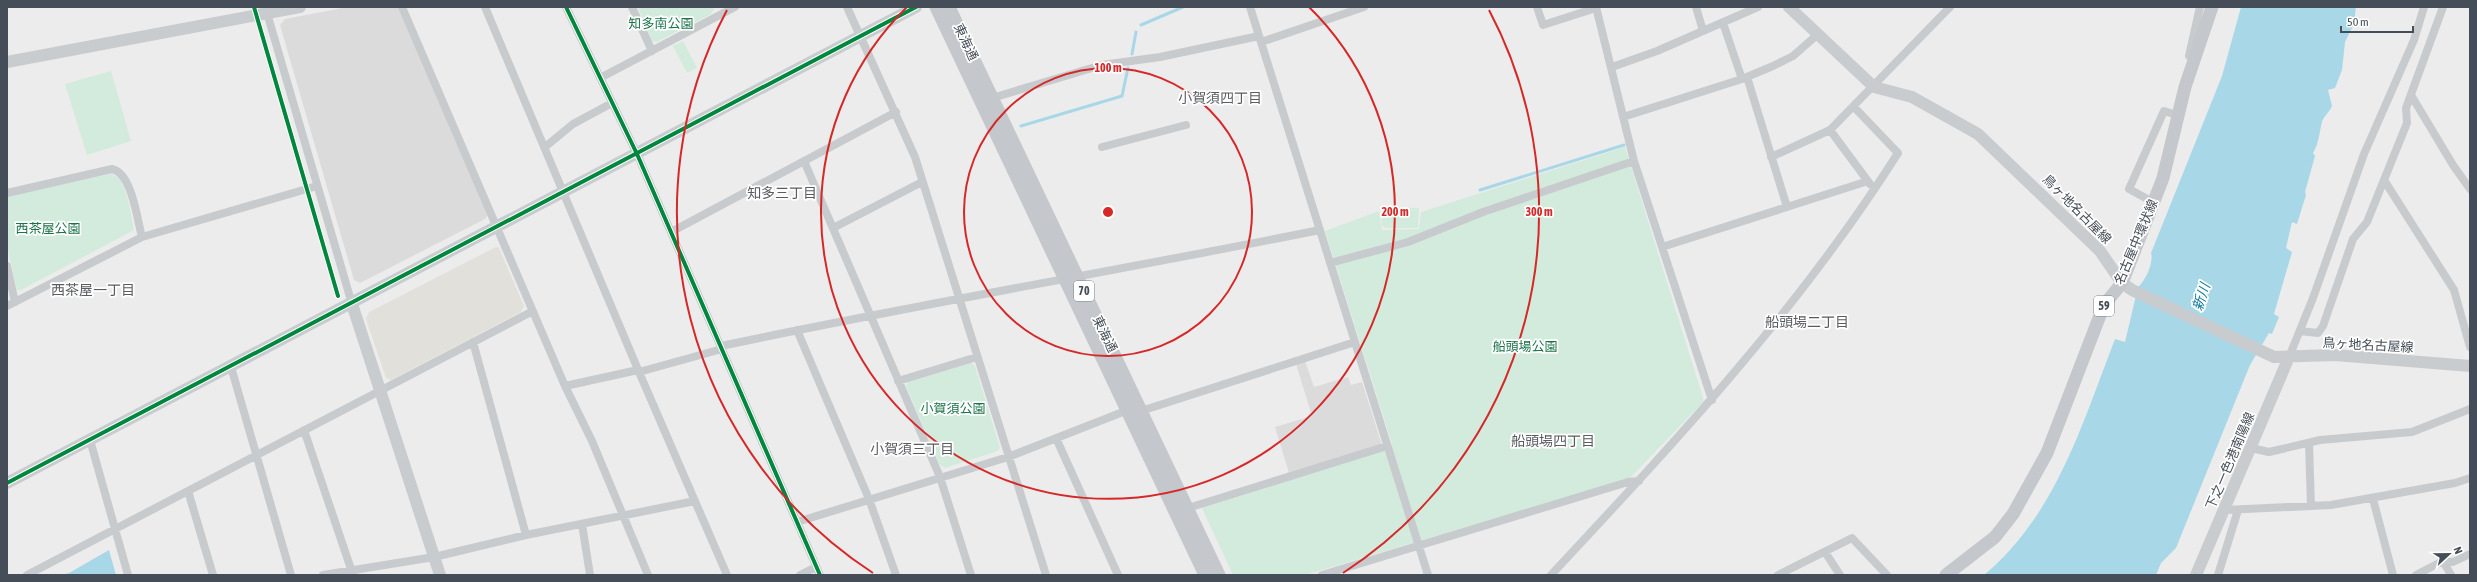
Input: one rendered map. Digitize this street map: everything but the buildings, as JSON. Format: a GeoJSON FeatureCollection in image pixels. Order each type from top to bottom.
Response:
{"type":"FeatureCollection","features":[{"type":"Feature","properties":{"kind":"main road","name":"東海通"},"geometry":{"type":"LineString","coordinates":[[936,7],[1071,278],[1141,411],[1219,575]]}},
{"type":"Feature","properties":{"kind":"main road","name":"東海通"},"geometry":{"type":"LineString","coordinates":[[949,7],[992,98],[1128,410],[1205,575]]}},
{"type":"Feature","properties":{"kind":"main road","name":"名古屋中環状線"},"geometry":{"type":"LineString","coordinates":[[1946,575],[1995,537],[2013,514],[2047,453],[2104,305],[2126,286],[2163,178],[2177,116],[2212,7]]}},
{"type":"Feature","properties":{"kind":"street"},"geometry":{"type":"LineString","coordinates":[[7,62],[300,7]]}},
{"type":"Feature","properties":{"kind":"street"},"geometry":{"type":"LineString","coordinates":[[402,7],[565,386],[592,441],[648,575]]}},
{"type":"Feature","properties":{"kind":"street"},"geometry":{"type":"LineString","coordinates":[[485,7],[727,575]]}},
{"type":"Feature","properties":{"kind":"street"},"geometry":{"type":"LineString","coordinates":[[566,7],[637,154],[818,571],[800,575]]}},
{"type":"Feature","properties":{"kind":"street"},"geometry":{"type":"LineString","coordinates":[[632,7],[652,51]]}},
{"type":"Feature","properties":{"kind":"street"},"geometry":{"type":"LineString","coordinates":[[600,78],[652,51],[720,10],[735,7]]}},
{"type":"Feature","properties":{"kind":"street"},"geometry":{"type":"LineString","coordinates":[[847,7],[896,112],[922,182],[1046,575]]}},
{"type":"Feature","properties":{"kind":"street"},"geometry":{"type":"LineString","coordinates":[[7,483],[352,304],[496,227],[565,193],[916,7]]}},
{"type":"Feature","properties":{"kind":"street"},"geometry":{"type":"LineString","coordinates":[[1250,7],[1428,575]]}},
{"type":"Feature","properties":{"kind":"street"},"geometry":{"type":"LineString","coordinates":[[1537,7],[1543,25],[1596,8],[1612,67],[1634,161],[1712,400]]}},
{"type":"Feature","properties":{"kind":"street"},"geometry":{"type":"LineString","coordinates":[[1696,7],[1703,31]]}},
{"type":"Feature","properties":{"kind":"street"},"geometry":{"type":"LineString","coordinates":[[1612,67],[1723,23],[1758,7]]}},
{"type":"Feature","properties":{"kind":"street","name":"鳥ヶ地名古屋線"},"geometry":{"type":"LineString","coordinates":[[1789,7],[1874,87],[1912,97],[1978,134],[2100,250],[2126,286],[2274,357],[2335,355],[2470,366]]}},
{"type":"Feature","properties":{"kind":"street"},"geometry":{"type":"LineString","coordinates":[[1771,157],[1830,130],[1874,87],[1950,7]]}},
{"type":"Feature","properties":{"kind":"street"},"geometry":{"type":"LineString","coordinates":[[2195,58],[2189,56],[2200,7]]}},
{"type":"Feature","properties":{"kind":"street"},"geometry":{"type":"LineString","coordinates":[[2289,357],[2300,331],[2364,154],[2411,47],[2424,7]]}},
{"type":"Feature","properties":{"kind":"street"},"geometry":{"type":"LineString","coordinates":[[2300,331],[2318,332],[2323,326],[2353,239],[2367,222],[2408,123],[2406,108],[2443,7]]}},
{"type":"Feature","properties":{"kind":"street"},"geometry":{"type":"LineString","coordinates":[[992,98],[1102,65],[1160,58],[1260,39],[1359,8]]}},
{"type":"Feature","properties":{"kind":"street"},"geometry":{"type":"LineString","coordinates":[[267,13],[352,304],[440,575]]}},
{"type":"Feature","properties":{"kind":"street"},"geometry":{"type":"LineString","coordinates":[[1723,23],[1744,78],[1787,207]]}},
{"type":"Feature","properties":{"kind":"street"},"geometry":{"type":"LineString","coordinates":[[1623,117],[1744,78],[1793,56],[1817,35]]}},
{"type":"Feature","properties":{"kind":"street"},"geometry":{"type":"LineString","coordinates":[[2412,95],[2453,166],[2470,190]]}},
{"type":"Feature","properties":{"kind":"street"},"geometry":{"type":"LineString","coordinates":[[545,147],[572,124],[612,103]]}},
{"type":"Feature","properties":{"kind":"street"},"geometry":{"type":"LineString","coordinates":[[1551,575],[1712,400],[1810,280],[1875,189],[1898,152],[1854,107]]}},
{"type":"Feature","properties":{"kind":"street"},"geometry":{"type":"LineString","coordinates":[[671,232],[896,112]]}},
{"type":"Feature","properties":{"kind":"street"},"geometry":{"type":"LineString","coordinates":[[2154,202],[2129,189],[2164,112],[2177,116]]}},
{"type":"Feature","properties":{"kind":"street"},"geometry":{"type":"LineString","coordinates":[[1102,147],[1186,125]]}},
{"type":"Feature","properties":{"kind":"street"},"geometry":{"type":"LineString","coordinates":[[1830,130],[1875,189]]}},
{"type":"Feature","properties":{"kind":"street"},"geometry":{"type":"LineString","coordinates":[[804,161],[940,477],[971,575]]}},
{"type":"Feature","properties":{"kind":"street"},"geometry":{"type":"LineString","coordinates":[[1330,263],[1408,242],[1483,212],[1634,161]]}},
{"type":"Feature","properties":{"kind":"street"},"geometry":{"type":"LineString","coordinates":[[7,193],[57,180],[112,169],[117,170],[127,181],[142,237]]}},
{"type":"Feature","properties":{"kind":"street"},"geometry":{"type":"LineString","coordinates":[[2384,180],[2454,290],[2470,347]]}},
{"type":"Feature","properties":{"kind":"street"},"geometry":{"type":"LineString","coordinates":[[1662,247],[1868,181]]}},
{"type":"Feature","properties":{"kind":"street"},"geometry":{"type":"LineString","coordinates":[[833,228],[922,182]]}},
{"type":"Feature","properties":{"kind":"street"},"geometry":{"type":"LineString","coordinates":[[7,266],[11,304],[142,237],[317,186]]}},
{"type":"Feature","properties":{"kind":"street"},"geometry":{"type":"LineString","coordinates":[[565,386],[639,371],[721,348],[870,314],[1071,278],[1320,230]]}},
{"type":"Feature","properties":{"kind":"street"},"geometry":{"type":"LineString","coordinates":[[27,575],[533,311]]}},
{"type":"Feature","properties":{"kind":"street"},"geometry":{"type":"LineString","coordinates":[[797,330],[869,499],[896,575]]}},
{"type":"Feature","properties":{"kind":"street"},"geometry":{"type":"LineString","coordinates":[[473,342],[526,535]]}},
{"type":"Feature","properties":{"kind":"street"},"geometry":{"type":"LineString","coordinates":[[1141,411],[1355,342]]}},
{"type":"Feature","properties":{"kind":"street"},"geometry":{"type":"LineString","coordinates":[[898,382],[977,357]]}},
{"type":"Feature","properties":{"kind":"street","name":"下之一色港南陽線"},"geometry":{"type":"LineString","coordinates":[[2196,575],[2289,357]]}},
{"type":"Feature","properties":{"kind":"street"},"geometry":{"type":"LineString","coordinates":[[231,367],[291,575]]}},
{"type":"Feature","properties":{"kind":"street"},"geometry":{"type":"LineString","coordinates":[[2251,448],[2269,452],[2309,443],[2412,432],[2470,409]]}},
{"type":"Feature","properties":{"kind":"street"},"geometry":{"type":"LineString","coordinates":[[796,522],[1008,457],[1128,410]]}},
{"type":"Feature","properties":{"kind":"street"},"geometry":{"type":"LineString","coordinates":[[304,430],[352,572]]}},
{"type":"Feature","properties":{"kind":"street"},"geometry":{"type":"LineString","coordinates":[[1056,438],[1118,575]]}},
{"type":"Feature","properties":{"kind":"street"},"geometry":{"type":"LineString","coordinates":[[90,440],[128,575]]}},
{"type":"Feature","properties":{"kind":"street"},"geometry":{"type":"LineString","coordinates":[[2309,443],[2311,506]]}},
{"type":"Feature","properties":{"kind":"street"},"geometry":{"type":"LineString","coordinates":[[1188,508],[1387,446]]}},
{"type":"Feature","properties":{"kind":"street"},"geometry":{"type":"LineString","coordinates":[[2225,510],[2311,506],[2373,499],[2470,478]]}},
{"type":"Feature","properties":{"kind":"street"},"geometry":{"type":"LineString","coordinates":[[1322,575],[1620,484],[1639,481]]}},
{"type":"Feature","properties":{"kind":"street"},"geometry":{"type":"LineString","coordinates":[[188,491],[213,575]]}},
{"type":"Feature","properties":{"kind":"street"},"geometry":{"type":"LineString","coordinates":[[2373,499],[2393,575]]}},
{"type":"Feature","properties":{"kind":"street"},"geometry":{"type":"LineString","coordinates":[[323,575],[352,572],[434,557],[526,535],[695,501]]}},
{"type":"Feature","properties":{"kind":"street"},"geometry":{"type":"LineString","coordinates":[[2218,575],[2238,510]]}},
{"type":"Feature","properties":{"kind":"street"},"geometry":{"type":"LineString","coordinates":[[582,524],[590,575]]}},
{"type":"Feature","properties":{"kind":"street"},"geometry":{"type":"LineString","coordinates":[[1778,575],[1852,538],[1887,575]]}},
{"type":"Feature","properties":{"kind":"street"},"geometry":{"type":"LineString","coordinates":[[1825,552],[1840,575]]}},
{"type":"Feature","properties":{"kind":"street"},"geometry":{"type":"LineString","coordinates":[[2416,575],[2443,561],[2453,562],[2470,554]]}},
{"type":"Feature","properties":{"kind":"street"},"geometry":{"type":"LineString","coordinates":[[2443,561],[2451,575]]}},
{"type":"Feature","properties":{"kind":"shaded area"},"geometry":{"type":"Polygon","coordinates":[[[348,7],[400,7],[488,215],[485,219],[360,283],[354,280],[280,25],[285,19],[348,7]]]}},
{"type":"Feature","properties":{"kind":"shaded area"},"geometry":{"type":"Polygon","coordinates":[[[496,247],[499,248],[524,306],[521,312],[391,380],[386,378],[366,319],[369,312],[496,247]]]}},
{"type":"Feature","properties":{"kind":"shaded area"},"geometry":{"type":"Polygon","coordinates":[[[1305,361],[1314,387],[1348,377],[1351,385],[1362,382],[1382,445],[1289,473],[1275,427],[1312,416],[1296,364],[1305,361]]]}},
{"type":"Feature","properties":{"kind":"green space","name":"知多南公園"},"geometry":{"type":"Polygon","coordinates":[[[638,7],[714,8],[711,14],[657,42],[652,41],[638,7]]]}},
{"type":"Feature","properties":{"kind":"green space"},"geometry":{"type":"Polygon","coordinates":[[[683,41],[697,68],[687,73],[673,46],[683,41]]]}},
{"type":"Feature","properties":{"kind":"green space"},"geometry":{"type":"Polygon","coordinates":[[[111,71],[131,141],[87,155],[65,84],[111,71]]]}},
{"type":"Feature","properties":{"kind":"green space","name":"船頭場公園"},"geometry":{"type":"Polygon","coordinates":[[[1625,147],[1704,401],[1630,478],[1305,575],[1233,575],[1202,508],[1384,450],[1392,444],[1325,231],[1379,211],[1382,230],[1419,229],[1421,212],[1625,147]]]}},
{"type":"Feature","properties":{"kind":"green space","name":"西茶屋公園"},"geometry":{"type":"Polygon","coordinates":[[[111,174],[121,182],[125,189],[134,230],[21,290],[17,290],[7,246],[7,196],[111,174]]]}},
{"type":"Feature","properties":{"kind":"green space"},"geometry":{"type":"Polygon","coordinates":[[[1381,207],[1419,208],[1418,228],[1386,228],[1382,226],[1381,207]]]}},
{"type":"Feature","properties":{"kind":"green space","name":"小賀須公園"},"geometry":{"type":"Polygon","coordinates":[[[971,363],[975,366],[1000,448],[998,451],[945,468],[939,464],[906,386],[908,382],[971,363]]]}},
{"type":"Feature","properties":{"kind":"water","name":"新川"},"geometry":{"type":"Polygon","coordinates":[[[2241,7],[2356,7],[2354,24],[2345,42],[2342,70],[2335,88],[2328,90],[2332,106],[2322,122],[2318,142],[2313,153],[2315,156],[2305,192],[2306,195],[2297,224],[2292,222],[2286,248],[2292,252],[2274,314],[2279,317],[2272,334],[2269,333],[2250,365],[2176,548],[2161,563],[2156,575],[1984,575],[2009,551],[2030,525],[2048,496],[2078,435],[2115,339],[2125,342],[2138,287],[2148,272],[2152,257],[2151,253],[2222,76],[2241,7]]]}},
{"type":"Feature","properties":{"kind":"water"},"geometry":{"type":"Polygon","coordinates":[[[109,550],[116,575],[62,575],[69,573],[109,550]]]}},
{"type":"Feature","properties":{"kind":"waterway"},"geometry":{"type":"LineString","coordinates":[[1141,25],[1183,7]]}},
{"type":"Feature","properties":{"kind":"waterway"},"geometry":{"type":"LineString","coordinates":[[1132,54],[1136,32]]}},
{"type":"Feature","properties":{"kind":"waterway"},"geometry":{"type":"LineString","coordinates":[[1021,126],[1122,96],[1128,68]]}},
{"type":"Feature","properties":{"kind":"waterway"},"geometry":{"type":"LineString","coordinates":[[1480,190],[1624,145]]}},
{"type":"Feature","properties":{"kind":"cycle path"},"geometry":{"type":"LineString","coordinates":[[254,7],[338,296]]}},
{"type":"Feature","properties":{"kind":"cycle path"},"geometry":{"type":"LineString","coordinates":[[566,7],[637,154],[820,575]]}},
{"type":"Feature","properties":{"kind":"cycle path"},"geometry":{"type":"LineString","coordinates":[[7,483],[916,7]]}},
{"type":"Feature","properties":{"kind":"district","name":"小賀須四丁目"},"geometry":{"type":"Point","coordinates":[1220,98]}},
{"type":"Feature","properties":{"kind":"district","name":"知多三丁目"},"geometry":{"type":"Point","coordinates":[782,193]}},
{"type":"Feature","properties":{"kind":"district","name":"西茶屋一丁目"},"geometry":{"type":"Point","coordinates":[93,290]}},
{"type":"Feature","properties":{"kind":"district","name":"船頭場二丁目"},"geometry":{"type":"Point","coordinates":[1807,322]}},
{"type":"Feature","properties":{"kind":"district","name":"船頭場四丁目"},"geometry":{"type":"Point","coordinates":[1553,441]}},
{"type":"Feature","properties":{"kind":"district","name":"小賀須三丁目"},"geometry":{"type":"Point","coordinates":[912,449]}}]}
